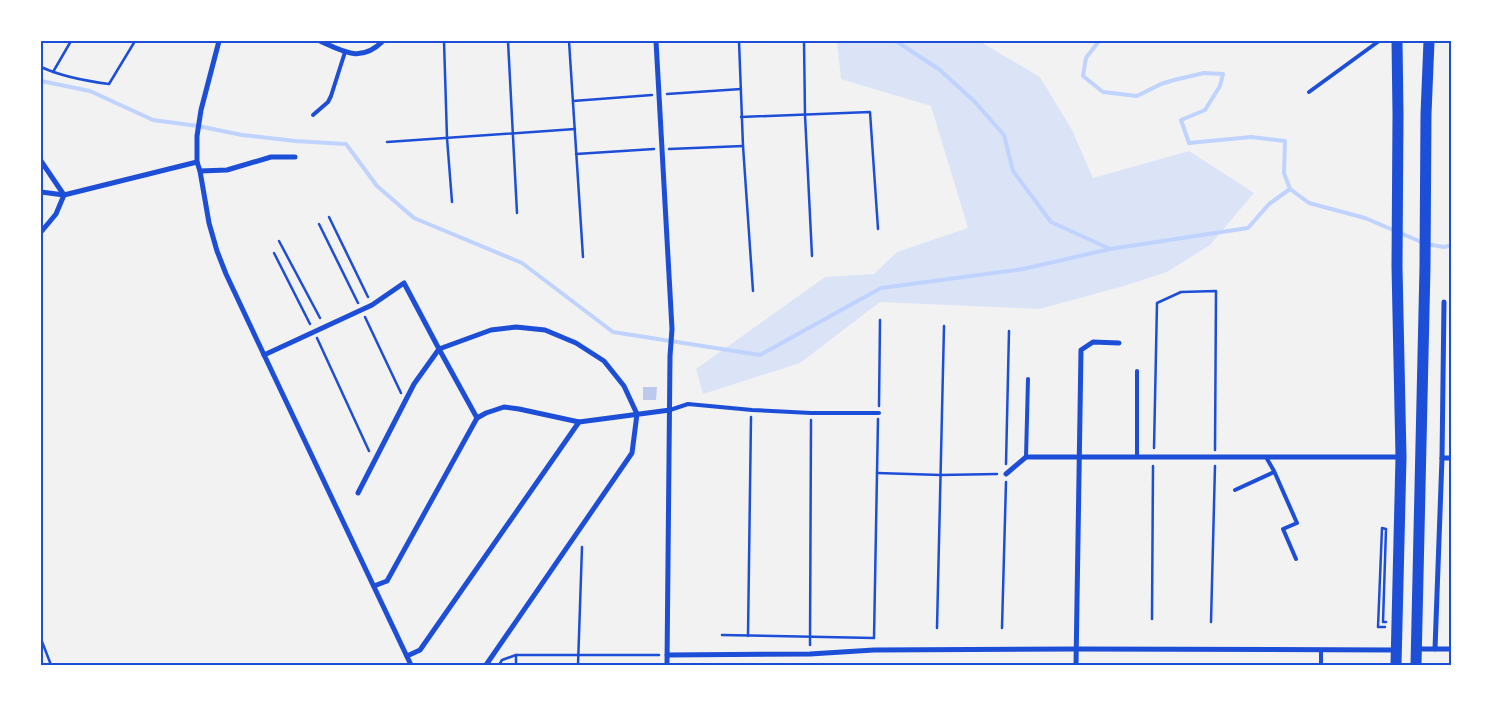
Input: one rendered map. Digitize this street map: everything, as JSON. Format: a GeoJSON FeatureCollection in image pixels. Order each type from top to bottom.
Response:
{"type":"FeatureCollection","features":[{"type":"Feature","properties":{"kind":"highway"},"geometry":{"type":"LineString","coordinates":[[1396,665],[1401,457],[1397,267],[1397,41]]}},
{"type":"Feature","properties":{"kind":"highway"},"geometry":{"type":"LineString","coordinates":[[1398,114],[1404,41]]}},
{"type":"Feature","properties":{"kind":"highway"},"geometry":{"type":"LineString","coordinates":[[1416,665],[1429,41]]}},
{"type":"Feature","properties":{"kind":"street"},"geometry":{"type":"LineString","coordinates":[[219,41],[201,110],[197,136],[197,162],[209,223],[217,251],[264,356],[411,665]]}},
{"type":"Feature","properties":{"kind":"street"},"geometry":{"type":"LineString","coordinates":[[320,41],[345,52],[359,54],[375,49],[383,41]]}},
{"type":"Feature","properties":{"kind":"street"},"geometry":{"type":"LineString","coordinates":[[656,41],[672,329],[670,356],[667,665]]}},
{"type":"Feature","properties":{"kind":"street"},"geometry":{"type":"LineString","coordinates":[[200,171],[227,170],[271,157],[295,157]]}},
{"type":"Feature","properties":{"kind":"street"},"geometry":{"type":"LineString","coordinates":[[41,161],[64,195]]}},
{"type":"Feature","properties":{"kind":"street"},"geometry":{"type":"LineString","coordinates":[[41,192],[64,195],[197,162]]}},
{"type":"Feature","properties":{"kind":"street"},"geometry":{"type":"LineString","coordinates":[[41,232],[56,214],[64,195]]}},
{"type":"Feature","properties":{"kind":"street"},"geometry":{"type":"LineString","coordinates":[[264,356],[372,305],[404,284],[438,350],[477,418]]}},
{"type":"Feature","properties":{"kind":"street"},"geometry":{"type":"LineString","coordinates":[[1435,649],[1442,458],[1444,302]]}},
{"type":"Feature","properties":{"kind":"street"},"geometry":{"type":"LineString","coordinates":[[358,493],[414,384],[438,350],[491,330],[516,327],[545,330],[576,343],[604,361],[624,386],[637,414],[632,453],[486,665]]}},
{"type":"Feature","properties":{"kind":"street"},"geometry":{"type":"LineString","coordinates":[[1076,665],[1081,350],[1093,342],[1119,343]]}},
{"type":"Feature","properties":{"kind":"street"},"geometry":{"type":"LineString","coordinates":[[374,586],[386,581],[477,418],[504,407],[519,408],[579,422],[670,410]]}},
{"type":"Feature","properties":{"kind":"street"},"geometry":{"type":"LineString","coordinates":[[407,656],[420,650],[579,422]]}},
{"type":"Feature","properties":{"kind":"street"},"geometry":{"type":"LineString","coordinates":[[1006,474],[1026,457],[1401,457]]}},
{"type":"Feature","properties":{"kind":"street"},"geometry":{"type":"LineString","coordinates":[[1442,458],[1452,458]]}},
{"type":"Feature","properties":{"kind":"street"},"geometry":{"type":"LineString","coordinates":[[668,655],[1076,648],[1396,650]]}},
{"type":"Feature","properties":{"kind":"street"},"geometry":{"type":"LineString","coordinates":[[1416,649],[1452,649]]}},
{"type":"Feature","properties":{"kind":"lane"},"geometry":{"type":"LineString","coordinates":[[1309,92],[1379,41]]}},
{"type":"Feature","properties":{"kind":"lane"},"geometry":{"type":"LineString","coordinates":[[313,115],[328,102],[345,52]]}},
{"type":"Feature","properties":{"kind":"lane"},"geometry":{"type":"LineString","coordinates":[[1137,371],[1137,457]]}},
{"type":"Feature","properties":{"kind":"lane"},"geometry":{"type":"LineString","coordinates":[[1026,457],[1028,379]]}},
{"type":"Feature","properties":{"kind":"lane"},"geometry":{"type":"LineString","coordinates":[[670,410],[688,404],[811,413],[879,413]]}},
{"type":"Feature","properties":{"kind":"lane"},"geometry":{"type":"LineString","coordinates":[[1266,457],[1297,523],[1283,529],[1296,559]]}},
{"type":"Feature","properties":{"kind":"lane"},"geometry":{"type":"LineString","coordinates":[[1235,490],[1274,472]]}},
{"type":"Feature","properties":{"kind":"lane"},"geometry":{"type":"LineString","coordinates":[[1321,650],[1321,665]]}},
{"type":"Feature","properties":{"kind":"path"},"geometry":{"type":"LineString","coordinates":[[53,72],[71,41]]}},
{"type":"Feature","properties":{"kind":"path"},"geometry":{"type":"LineString","coordinates":[[41,67],[74,79],[109,84],[135,41]]}},
{"type":"Feature","properties":{"kind":"path"},"geometry":{"type":"LineString","coordinates":[[444,41],[447,138],[452,202]]}},
{"type":"Feature","properties":{"kind":"path"},"geometry":{"type":"LineString","coordinates":[[508,41],[517,213]]}},
{"type":"Feature","properties":{"kind":"path"},"geometry":{"type":"LineString","coordinates":[[569,41],[583,257]]}},
{"type":"Feature","properties":{"kind":"path"},"geometry":{"type":"LineString","coordinates":[[739,41],[743,146],[753,290]]}},
{"type":"Feature","properties":{"kind":"path"},"geometry":{"type":"LineString","coordinates":[[804,41],[805,115],[812,256]]}},
{"type":"Feature","properties":{"kind":"path"},"geometry":{"type":"LineString","coordinates":[[573,101],[741,89]]}},
{"type":"Feature","properties":{"kind":"path"},"geometry":{"type":"LineString","coordinates":[[742,117],[870,112],[878,229]]}},
{"type":"Feature","properties":{"kind":"path"},"geometry":{"type":"LineString","coordinates":[[387,142],[575,130]]}},
{"type":"Feature","properties":{"kind":"path"},"geometry":{"type":"LineString","coordinates":[[576,154],[743,146]]}},
{"type":"Feature","properties":{"kind":"path"},"geometry":{"type":"LineString","coordinates":[[329,217],[372,305]]}},
{"type":"Feature","properties":{"kind":"path"},"geometry":{"type":"LineString","coordinates":[[279,241],[320,318]]}},
{"type":"Feature","properties":{"kind":"path"},"geometry":{"type":"LineString","coordinates":[[274,253],[310,324]]}},
{"type":"Feature","properties":{"kind":"path"},"geometry":{"type":"LineString","coordinates":[[1156,302],[1181,292],[1216,291]]}},
{"type":"Feature","properties":{"kind":"path"},"geometry":{"type":"LineString","coordinates":[[722,635],[874,638],[880,320]]}},
{"type":"Feature","properties":{"kind":"path"},"geometry":{"type":"LineString","coordinates":[[937,628],[944,326]]}},
{"type":"Feature","properties":{"kind":"path"},"geometry":{"type":"LineString","coordinates":[[1002,628],[1009,331]]}},
{"type":"Feature","properties":{"kind":"path"},"geometry":{"type":"LineString","coordinates":[[314,332],[374,462]]}},
{"type":"Feature","properties":{"kind":"path"},"geometry":{"type":"LineString","coordinates":[[748,636],[752,410]]}},
{"type":"Feature","properties":{"kind":"path"},"geometry":{"type":"LineString","coordinates":[[810,654],[811,413]]}},
{"type":"Feature","properties":{"kind":"path"},"geometry":{"type":"LineString","coordinates":[[877,473],[941,475],[1006,474]]}},
{"type":"Feature","properties":{"kind":"path"},"geometry":{"type":"LineString","coordinates":[[1383,622],[1386,529],[1382,528],[1378,627],[1397,628]]}},
{"type":"Feature","properties":{"kind":"path"},"geometry":{"type":"LineString","coordinates":[[578,665],[582,547]]}},
{"type":"Feature","properties":{"kind":"path"},"geometry":{"type":"LineString","coordinates":[[41,640],[51,665]]}},
{"type":"Feature","properties":{"kind":"path"},"geometry":{"type":"LineString","coordinates":[[499,665],[502,660],[516,655],[668,655]]}},
{"type":"Feature","properties":{"kind":"path"},"geometry":{"type":"LineString","coordinates":[[516,655],[516,665]]}},
{"type":"Feature","properties":{"kind":"shaded area"},"geometry":{"type":"Polygon","coordinates":[[[837,41],[979,41],[1040,77],[1072,130],[1093,178],[1189,151],[1254,193],[1210,245],[1167,272],[1124,286],[1039,309],[880,302],[800,363],[703,394],[696,369],[825,277],[874,274],[897,252],[968,228],[931,106],[841,79],[837,41]]]}},
{"type":"Feature","properties":{"kind":"building"},"geometry":{"type":"Polygon","coordinates":[[[643,387],[657,387],[656,400],[643,400],[643,387]]]}},
{"type":"Feature","properties":{"kind":"waterway"},"geometry":{"type":"LineString","coordinates":[[896,41],[940,70],[974,101],[1004,135],[1013,171],[1051,222],[1110,249]]}},
{"type":"Feature","properties":{"kind":"waterway"},"geometry":{"type":"LineString","coordinates":[[1099,41],[1086,58],[1083,76],[1103,92],[1137,96],[1174,80],[1204,73],[1223,74],[1220,86],[1205,110],[1181,120],[1189,143],[1251,137],[1285,141],[1284,173],[1290,189],[1309,203],[1365,218],[1426,244],[1444,247],[1452,245]]}},
{"type":"Feature","properties":{"kind":"waterway"},"geometry":{"type":"LineString","coordinates":[[41,81],[90,91],[153,120],[198,126],[242,135],[346,144],[377,186],[414,218],[522,263],[613,332],[760,355],[881,288],[1023,269],[1110,249],[1248,228],[1269,204],[1290,189]]}}]}
